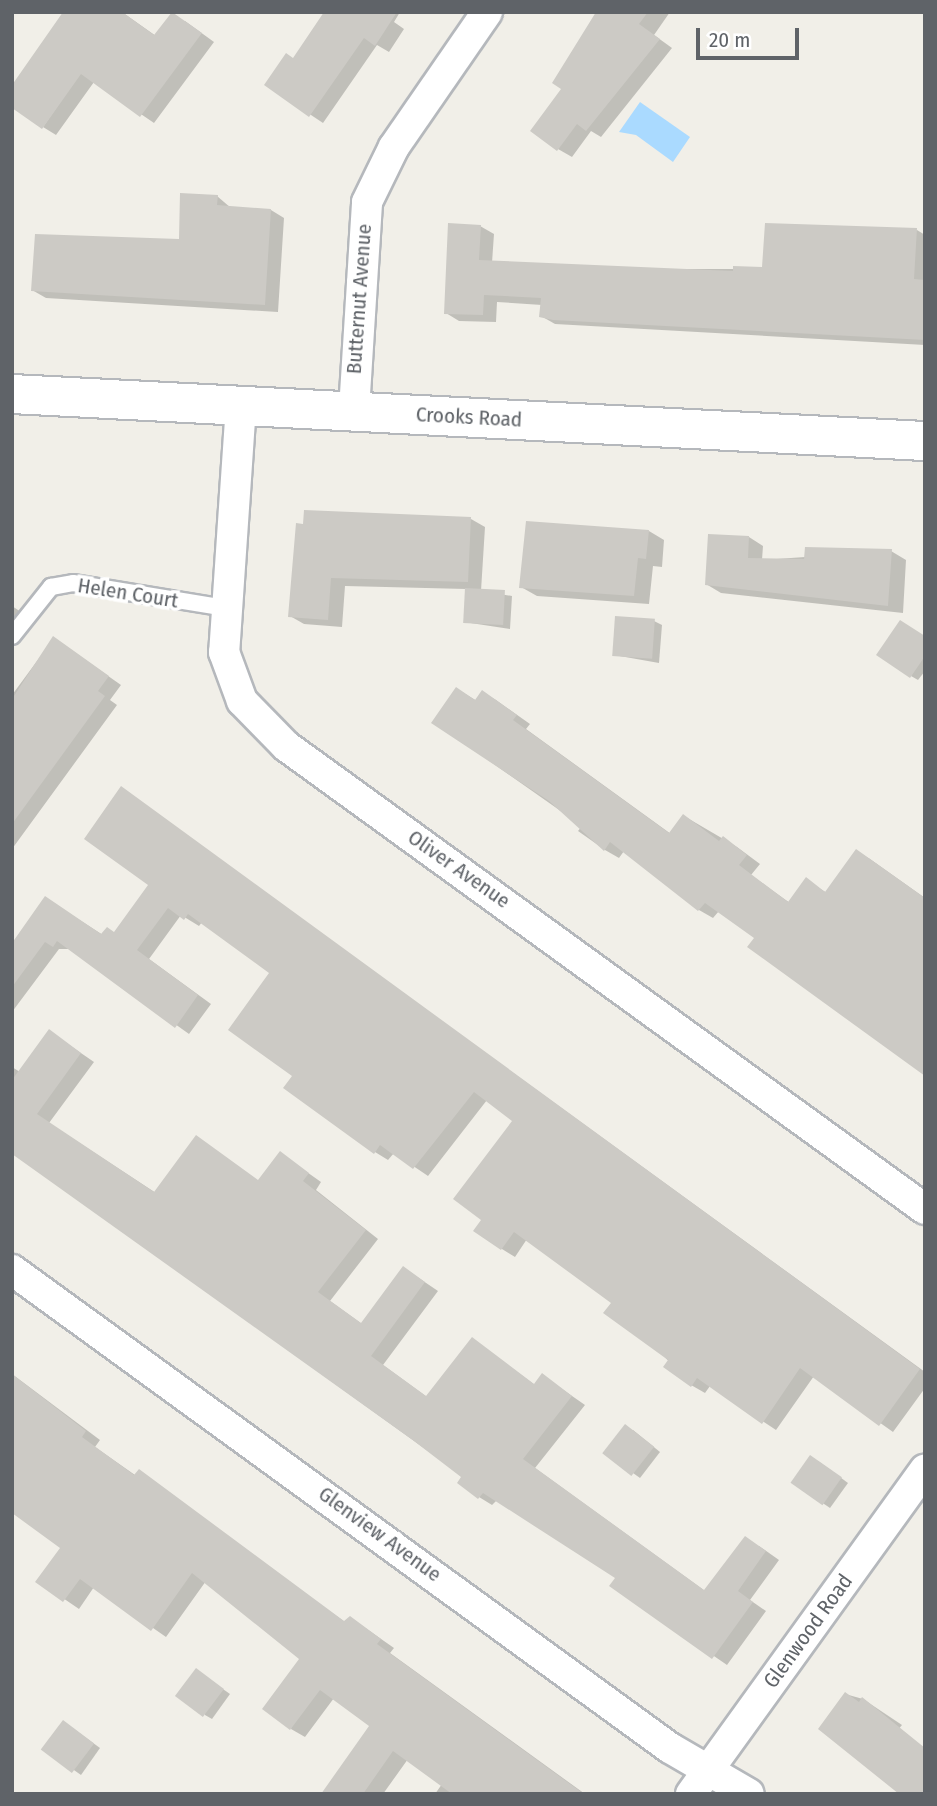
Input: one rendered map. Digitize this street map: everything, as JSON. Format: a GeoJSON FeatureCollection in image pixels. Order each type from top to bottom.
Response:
{"type":"FeatureCollection","features":[{"type":"Feature","properties":{"kind":"main road","name":"Crooks Road"},"geometry":{"type":"LineString","coordinates":[[12,394],[925,441]]}},
{"type":"Feature","properties":{"kind":"street","name":"Butternut Avenue"},"geometry":{"type":"LineString","coordinates":[[354,410],[367,202],[394,147],[487,12]]}},
{"type":"Feature","properties":{"kind":"street","name":"Oliver Avenue"},"geometry":{"type":"LineString","coordinates":[[241,405],[225,608],[230,678],[242,701],[286,746],[925,1209]]}},
{"type":"Feature","properties":{"kind":"street","name":"Glenview Avenue"},"geometry":{"type":"LineString","coordinates":[[12,1270],[699,1782],[749,1794]]}},
{"type":"Feature","properties":{"kind":"street","name":"Glenwood Road"},"geometry":{"type":"LineString","coordinates":[[699,1782],[925,1469]]}},
{"type":"Feature","properties":{"kind":"lane","name":"Helen Court"},"geometry":{"type":"LineString","coordinates":[[12,636],[51,587],[72,583],[225,608]]}},
{"type":"Feature","properties":{"kind":"water"},"geometry":{"type":"Polygon","coordinates":[[[640,102],[690,137],[673,162],[636,135],[619,132],[640,102]]]}},
{"type":"Feature","properties":{"kind":"building"},"geometry":{"type":"Polygon","coordinates":[[[63,12],[122,12],[154,35],[172,12],[202,33],[140,117],[81,74],[42,129],[12,108],[12,85],[63,12]]]}},
{"type":"Feature","properties":{"kind":"building"},"geometry":{"type":"Polygon","coordinates":[[[324,12],[397,12],[375,46],[364,38],[309,117],[264,85],[286,53],[293,58],[324,12]]]}},
{"type":"Feature","properties":{"kind":"building"},"geometry":{"type":"Polygon","coordinates":[[[596,12],[648,12],[639,24],[660,39],[586,131],[577,124],[557,151],[530,131],[561,89],[552,83],[596,12]]]}},
{"type":"Feature","properties":{"kind":"building"},"geometry":{"type":"Polygon","coordinates":[[[180,193],[218,195],[217,205],[271,209],[265,305],[31,291],[35,234],[179,239],[180,193]]]}},
{"type":"Feature","properties":{"kind":"building"},"geometry":{"type":"Polygon","coordinates":[[[448,223],[481,225],[479,260],[733,271],[733,266],[762,267],[765,223],[917,228],[914,279],[925,280],[925,340],[553,320],[539,317],[541,298],[484,295],[483,315],[444,314],[448,223]]]}},
{"type":"Feature","properties":{"kind":"building"},"geometry":{"type":"Polygon","coordinates":[[[304,510],[471,517],[468,582],[331,578],[328,620],[288,617],[296,523],[303,524],[304,510]]]}},
{"type":"Feature","properties":{"kind":"building"},"geometry":{"type":"Polygon","coordinates":[[[526,521],[649,530],[646,559],[638,558],[634,596],[519,588],[526,521]]]}},
{"type":"Feature","properties":{"kind":"building"},"geometry":{"type":"Polygon","coordinates":[[[708,534],[749,536],[748,558],[804,559],[805,547],[892,549],[888,606],[705,585],[708,534]]]}},
{"type":"Feature","properties":{"kind":"building"},"geometry":{"type":"Polygon","coordinates":[[[465,588],[505,590],[503,625],[463,623],[465,588]]]}},
{"type":"Feature","properties":{"kind":"building"},"geometry":{"type":"Polygon","coordinates":[[[615,616],[655,619],[652,659],[612,656],[615,616]]]}},
{"type":"Feature","properties":{"kind":"building"},"geometry":{"type":"Polygon","coordinates":[[[900,620],[925,636],[925,656],[910,678],[876,655],[900,620]]]}},
{"type":"Feature","properties":{"kind":"building"},"geometry":{"type":"Polygon","coordinates":[[[53,636],[109,676],[98,691],[105,696],[12,824],[12,699],[53,636]]]}},
{"type":"Feature","properties":{"kind":"building"},"geometry":{"type":"Polygon","coordinates":[[[456,687],[475,700],[482,690],[517,715],[513,720],[669,833],[683,814],[719,841],[723,836],[747,855],[739,865],[788,902],[806,877],[825,892],[856,849],[925,898],[925,1076],[747,947],[754,938],[705,903],[698,911],[610,842],[604,851],[549,801],[431,723],[456,687]]]}},
{"type":"Feature","properties":{"kind":"building"},"geometry":{"type":"Polygon","coordinates":[[[121,786],[920,1369],[879,1426],[800,1368],[762,1424],[697,1378],[691,1387],[663,1367],[668,1360],[603,1313],[611,1303],[514,1232],[501,1250],[473,1231],[481,1220],[453,1199],[512,1121],[474,1092],[413,1169],[380,1145],[374,1154],[283,1088],[292,1076],[228,1030],[269,973],[188,914],[184,920],[168,908],[137,950],[198,995],[175,1028],[57,941],[53,947],[45,942],[12,987],[12,943],[45,896],[101,934],[107,927],[114,932],[148,885],[84,839],[121,786]]]}},
{"type":"Feature","properties":{"kind":"building"},"geometry":{"type":"Polygon","coordinates":[[[49,1029],[81,1053],[37,1114],[154,1192],[196,1135],[258,1180],[280,1151],[309,1173],[303,1181],[366,1230],[318,1292],[361,1323],[403,1266],[425,1282],[371,1356],[426,1396],[472,1337],[534,1384],[542,1373],[572,1396],[523,1459],[704,1590],[745,1536],[766,1551],[738,1591],[753,1602],[712,1659],[609,1586],[615,1578],[483,1493],[478,1499],[457,1483],[461,1477],[414,1441],[12,1154],[12,1080],[49,1029]]]}},
{"type":"Feature","properties":{"kind":"building"},"geometry":{"type":"Polygon","coordinates":[[[12,1374],[86,1431],[82,1437],[134,1475],[139,1469],[344,1621],[350,1616],[381,1639],[377,1644],[584,1794],[452,1794],[393,1751],[363,1794],[321,1794],[369,1726],[320,1690],[290,1730],[262,1709],[299,1659],[192,1573],[151,1631],[80,1579],[63,1602],[35,1582],[60,1548],[12,1513],[12,1374]]]}},
{"type":"Feature","properties":{"kind":"building"},"geometry":{"type":"Polygon","coordinates":[[[625,1424],[654,1447],[631,1476],[602,1453],[625,1424]]]}},
{"type":"Feature","properties":{"kind":"building"},"geometry":{"type":"Polygon","coordinates":[[[810,1455],[842,1477],[822,1505],[790,1483],[810,1455]]]}},
{"type":"Feature","properties":{"kind":"building"},"geometry":{"type":"Polygon","coordinates":[[[196,1668],[224,1689],[203,1717],[175,1696],[196,1668]]]}},
{"type":"Feature","properties":{"kind":"building"},"geometry":{"type":"Polygon","coordinates":[[[845,1692],[859,1702],[862,1697],[925,1748],[925,1794],[899,1794],[818,1729],[845,1692]]]}},
{"type":"Feature","properties":{"kind":"building"},"geometry":{"type":"Polygon","coordinates":[[[63,1720],[94,1743],[72,1773],[41,1750],[63,1720]]]}}]}
